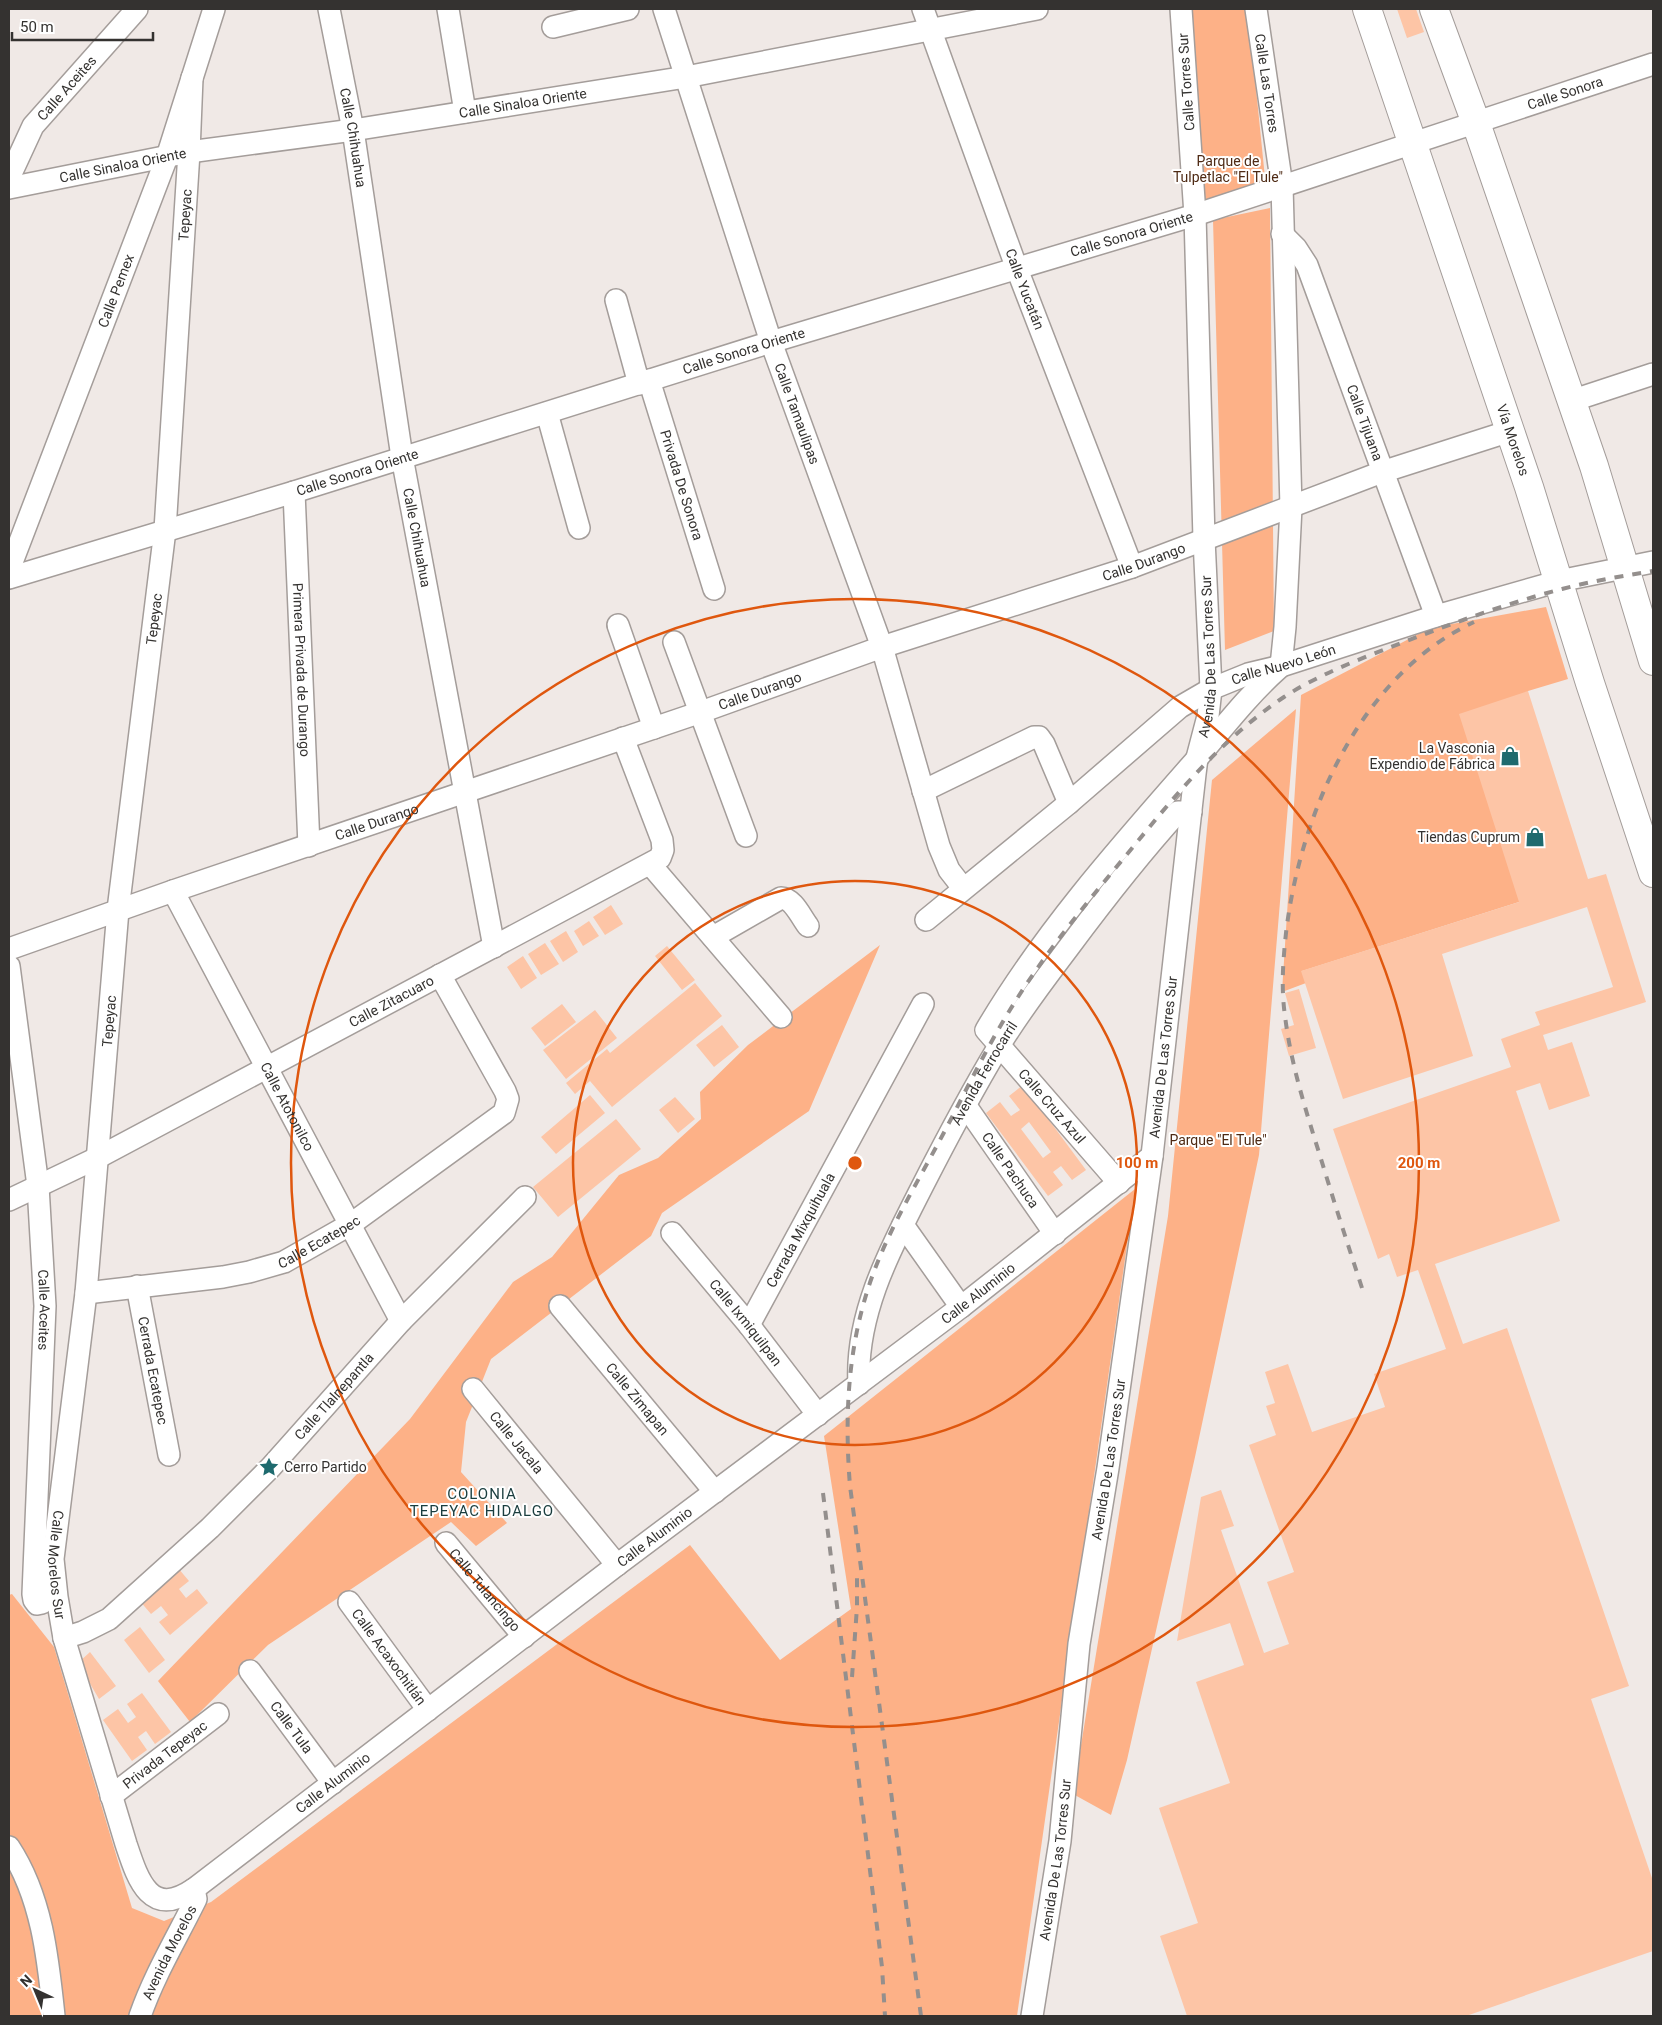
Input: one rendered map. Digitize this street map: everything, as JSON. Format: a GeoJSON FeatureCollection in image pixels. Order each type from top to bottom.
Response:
{"type":"FeatureCollection","features":[{"type":"Feature","properties":{"kind":"main road","name":"Vía Morelos"},"geometry":{"type":"LineString","coordinates":[[1367,9],[1510,431],[1653,873]]}},
{"type":"Feature","properties":{"kind":"main road"},"geometry":{"type":"LineString","coordinates":[[1434,9],[1476,123],[1571,401],[1625,567],[1653,661]]}},
{"type":"Feature","properties":{"kind":"street","name":"Calle Aceites"},"geometry":{"type":"LineString","coordinates":[[9,178],[33,126],[138,9]]}},
{"type":"Feature","properties":{"kind":"street","name":"Calle Pemex"},"geometry":{"type":"LineString","coordinates":[[9,570],[167,157],[214,9]]}},
{"type":"Feature","properties":{"kind":"street","name":"Calle Chihuahua"},"geometry":{"type":"LineString","coordinates":[[329,9],[353,130],[402,457],[494,947]]}},
{"type":"Feature","properties":{"kind":"street"},"geometry":{"type":"LineString","coordinates":[[448,9],[465,112]]}},
{"type":"Feature","properties":{"kind":"street"},"geometry":{"type":"LineString","coordinates":[[553,27],[628,9]]}},
{"type":"Feature","properties":{"kind":"street","name":"Calle Tamaulipas"},"geometry":{"type":"LineString","coordinates":[[664,9],[771,342],[882,647],[945,862],[963,888]]}},
{"type":"Feature","properties":{"kind":"street","name":"Calle Yucatán"},"geometry":{"type":"LineString","coordinates":[[923,9],[1017,269],[1132,567]]}},
{"type":"Feature","properties":{"kind":"street","name":"Calle Sinaloa Oriente"},"geometry":{"type":"LineString","coordinates":[[9,188],[189,152],[353,130],[686,77],[1037,9]]}},
{"type":"Feature","properties":{"kind":"street","name":"Calle Torres Sur"},"geometry":{"type":"LineString","coordinates":[[1181,9],[1195,215]]}},
{"type":"Feature","properties":{"kind":"street","name":"Calle Las Torres"},"geometry":{"type":"LineString","coordinates":[[1256,9],[1282,186]]}},
{"type":"Feature","properties":{"kind":"street","name":"Calle Sonora"},"geometry":{"type":"LineString","coordinates":[[1476,123],[1653,64]]}},
{"type":"Feature","properties":{"kind":"street","name":"Tepeyac"},"geometry":{"type":"LineString","coordinates":[[97,1158],[118,910],[165,530],[192,78]]}},
{"type":"Feature","properties":{"kind":"street","name":"Calle Sonora Oriente"},"geometry":{"type":"LineString","coordinates":[[9,578],[294,492],[771,342],[1195,215],[1476,123]]}},
{"type":"Feature","properties":{"kind":"street"},"geometry":{"type":"LineString","coordinates":[[1281,666],[1285,627],[1290,507],[1282,186]]}},
{"type":"Feature","properties":{"kind":"street","name":"Avenida De Las Torres Sur"},"geometry":{"type":"LineString","coordinates":[[1032,2016],[1060,1840],[1079,1644],[1108,1468],[1152,1156],[1197,758],[1207,725],[1211,689],[1204,539],[1195,215]]}},
{"type":"Feature","properties":{"kind":"street","name":"Calle Tijuana"},"geometry":{"type":"LineString","coordinates":[[1282,234],[1296,248],[1307,265],[1436,616]]}},
{"type":"Feature","properties":{"kind":"street","name":"Privada De Sonora"},"geometry":{"type":"LineString","coordinates":[[616,300],[714,590]]}},
{"type":"Feature","properties":{"kind":"street"},"geometry":{"type":"LineString","coordinates":[[1571,401],[1653,374]]}},
{"type":"Feature","properties":{"kind":"street"},"geometry":{"type":"LineString","coordinates":[[547,413],[579,528]]}},
{"type":"Feature","properties":{"kind":"street","name":"Calle Durango"},"geometry":{"type":"LineString","coordinates":[[9,949],[173,891],[701,712],[882,647],[1132,567],[1382,472],[1510,431]]}},
{"type":"Feature","properties":{"kind":"street","name":"Primera Privada de Durango"},"geometry":{"type":"LineString","coordinates":[[294,492],[309,846]]}},
{"type":"Feature","properties":{"kind":"street","name":"Calle Nuevo León"},"geometry":{"type":"LineString","coordinates":[[926,920],[1068,803],[1180,707],[1211,689],[1248,674],[1281,666],[1436,616],[1559,581],[1653,562]]}},
{"type":"Feature","properties":{"kind":"street"},"geometry":{"type":"LineString","coordinates":[[618,625],[654,728]]}},
{"type":"Feature","properties":{"kind":"street"},"geometry":{"type":"LineString","coordinates":[[674,642],[746,836]]}},
{"type":"Feature","properties":{"kind":"street","name":"Avenida Ferrocarril"},"geometry":{"type":"LineString","coordinates":[[859,1384],[858,1369],[865,1322],[882,1270],[903,1225],[966,1106],[1011,986],[1077,899],[1262,682],[1281,666]]}},
{"type":"Feature","properties":{"kind":"street"},"geometry":{"type":"LineString","coordinates":[[923,791],[1034,737],[1044,744],[1068,803]]}},
{"type":"Feature","properties":{"kind":"street","name":"Calle Zitacuaro"},"geometry":{"type":"LineString","coordinates":[[9,1200],[97,1158],[660,858],[663,845],[623,738]]}},
{"type":"Feature","properties":{"kind":"street","name":"Avenida Ferrocarril"},"geometry":{"type":"LineString","coordinates":[[993,1038],[1041,984],[1122,878],[1178,812],[1191,812]]}},
{"type":"Feature","properties":{"kind":"street"},"geometry":{"type":"LineString","coordinates":[[650,864],[781,1017]]}},
{"type":"Feature","properties":{"kind":"street","name":"Calle Atotonilco"},"geometry":{"type":"LineString","coordinates":[[173,891],[401,1321]]}},
{"type":"Feature","properties":{"kind":"street"},"geometry":{"type":"LineString","coordinates":[[713,937],[781,898],[785,898],[790,902],[808,926]]}},
{"type":"Feature","properties":{"kind":"street","name":"Calle Aceites"},"geometry":{"type":"LineString","coordinates":[[9,966],[15,1069],[38,1186],[45,1306],[33,1594],[37,1604],[42,1603],[45,1599],[53,1559]]}},
{"type":"Feature","properties":{"kind":"street","name":"Calle Ecatepec"},"geometry":{"type":"LineString","coordinates":[[86,1293],[223,1276],[269,1267],[284,1262],[351,1224],[497,1120],[504,1113],[508,1099],[440,975]]}},
{"type":"Feature","properties":{"kind":"street","name":"Cerrada Mixquihuala"},"geometry":{"type":"LineString","coordinates":[[749,1325],[923,1004]]}},
{"type":"Feature","properties":{"kind":"street","name":"Calle Cruz Azul"},"geometry":{"type":"LineString","coordinates":[[993,1038],[1119,1183]]}},
{"type":"Feature","properties":{"kind":"street","name":"Calle Pachuca"},"geometry":{"type":"LineString","coordinates":[[966,1106],[1055,1234]]}},
{"type":"Feature","properties":{"kind":"street","name":"Calle Aluminio"},"geometry":{"type":"LineString","coordinates":[[152,1896],[164,1900],[174,1900],[194,1889],[617,1565],[961,1308],[1152,1156]]}},
{"type":"Feature","properties":{"kind":"street","name":"Calle Morelos Sur"},"geometry":{"type":"LineString","coordinates":[[97,1158],[86,1293],[53,1559],[64,1638],[135,1871],[145,1890],[152,1896]]}},
{"type":"Feature","properties":{"kind":"street","name":"Calle Tlalnepantla"},"geometry":{"type":"LineString","coordinates":[[64,1638],[83,1632],[109,1619],[210,1528],[271,1468],[401,1321],[525,1197]]}},
{"type":"Feature","properties":{"kind":"street"},"geometry":{"type":"LineString","coordinates":[[903,1225],[961,1308]]}},
{"type":"Feature","properties":{"kind":"street","name":"Calle Ixmiquilpan"},"geometry":{"type":"LineString","coordinates":[[672,1233],[749,1325],[818,1415]]}},
{"type":"Feature","properties":{"kind":"street","name":"Cerrada Ecatepec"},"geometry":{"type":"LineString","coordinates":[[137,1286],[169,1455]]}},
{"type":"Feature","properties":{"kind":"street","name":"Calle Zimapan"},"geometry":{"type":"LineString","coordinates":[[560,1306],[715,1492]]}},
{"type":"Feature","properties":{"kind":"street","name":"Calle Jacala"},"geometry":{"type":"LineString","coordinates":[[473,1389],[617,1565]]}},
{"type":"Feature","properties":{"kind":"street","name":"Calle Tulancingo"},"geometry":{"type":"LineString","coordinates":[[446,1543],[524,1637]]}},
{"type":"Feature","properties":{"kind":"street","name":"Calle Acaxochitlán"},"geometry":{"type":"LineString","coordinates":[[349,1602],[428,1710]]}},
{"type":"Feature","properties":{"kind":"street","name":"Calle Tula"},"geometry":{"type":"LineString","coordinates":[[250,1671],[333,1783]]}},
{"type":"Feature","properties":{"kind":"street","name":"Privada Tepeyac"},"geometry":{"type":"LineString","coordinates":[[112,1796],[218,1714]]}},
{"type":"Feature","properties":{"kind":"street"},"geometry":{"type":"LineString","coordinates":[[9,1847],[25,1876],[42,1927],[54,2016]]}},
{"type":"Feature","properties":{"kind":"street","name":"Avenida Morelos"},"geometry":{"type":"LineString","coordinates":[[140,2016],[162,1962],[196,1899],[194,1889]]}},
{"type":"Feature","properties":{"kind":"green space","name":"Parque de Tulpetlac \"El Tule\""},"geometry":{"type":"Polygon","coordinates":[[[1181,9],[1248,9],[1267,198],[1195,215],[1181,9]]]}},
{"type":"Feature","properties":{"kind":"green space"},"geometry":{"type":"Polygon","coordinates":[[[1270,208],[1274,631],[1225,650],[1213,220],[1270,208]]]}},
{"type":"Feature","properties":{"kind":"green space"},"geometry":{"type":"Polygon","coordinates":[[[1546,607],[1568,679],[1528,691],[1519,902],[1302,971],[1306,983],[1282,992],[1301,695],[1430,628],[1546,607]]]}},
{"type":"Feature","properties":{"kind":"green space","name":"Parque \"El Tule\""},"geometry":{"type":"Polygon","coordinates":[[[1296,709],[1259,1155],[1195,1457],[1127,1760],[1111,1815],[1073,1794],[1168,1216],[1212,780],[1296,709]]]}},
{"type":"Feature","properties":{"kind":"green space"},"geometry":{"type":"Polygon","coordinates":[[[880,945],[809,1111],[662,1213],[651,1236],[491,1359],[466,1422],[461,1472],[507,1523],[476,1546],[451,1522],[268,1645],[190,1722],[158,1681],[410,1419],[513,1282],[552,1257],[619,1175],[658,1158],[701,1119],[700,1092],[748,1045],[880,945]]]}},
{"type":"Feature","properties":{"kind":"green space"},"geometry":{"type":"Polygon","coordinates":[[[1135,1189],[1017,2016],[9,2016],[9,1595],[12,1594],[54,1647],[132,1908],[164,1921],[211,1902],[690,1545],[780,1660],[851,1609],[824,1436],[1135,1189]]]}},
{"type":"Feature","properties":{"kind":"building"},"geometry":{"type":"Polygon","coordinates":[[[1397,9],[1416,9],[1424,32],[1407,38],[1397,9]]]}},
{"type":"Feature","properties":{"kind":"building"},"geometry":{"type":"Polygon","coordinates":[[[1528,691],[1588,879],[1606,874],[1646,1002],[1543,1035],[1548,1050],[1572,1042],[1590,1096],[1549,1110],[1540,1083],[1516,1091],[1560,1221],[1435,1264],[1463,1344],[1507,1328],[1629,1686],[1591,1699],[1653,1881],[1653,1951],[1466,2016],[1187,2016],[1160,1936],[1198,1923],[1159,1808],[1230,1783],[1196,1682],[1244,1665],[1230,1623],[1177,1641],[1201,1497],[1221,1490],[1234,1526],[1221,1530],[1264,1653],[1289,1644],[1267,1582],[1294,1572],[1249,1445],[1276,1435],[1266,1406],[1275,1403],[1265,1372],[1288,1364],[1312,1432],[1385,1407],[1374,1374],[1446,1349],[1418,1270],[1397,1277],[1389,1254],[1378,1259],[1333,1129],[1511,1067],[1501,1039],[1540,1025],[1535,1012],[1613,987],[1587,907],[1442,954],[1473,1056],[1343,1099],[1301,971],[1519,902],[1459,714],[1528,691]]]}},
{"type":"Feature","properties":{"kind":"building"},"geometry":{"type":"Polygon","coordinates":[[[611,905],[623,924],[605,935],[593,917],[611,905]]]}},
{"type":"Feature","properties":{"kind":"building"},"geometry":{"type":"Polygon","coordinates":[[[589,921],[599,936],[583,946],[574,931],[589,921]]]}},
{"type":"Feature","properties":{"kind":"building"},"geometry":{"type":"Polygon","coordinates":[[[566,931],[578,952],[563,962],[550,941],[566,931]]]}},
{"type":"Feature","properties":{"kind":"building"},"geometry":{"type":"Polygon","coordinates":[[[545,943],[559,964],[541,975],[528,954],[545,943]]]}},
{"type":"Feature","properties":{"kind":"building"},"geometry":{"type":"Polygon","coordinates":[[[667,946],[695,980],[682,990],[655,956],[667,946]]]}},
{"type":"Feature","properties":{"kind":"building"},"geometry":{"type":"Polygon","coordinates":[[[523,956],[537,978],[521,989],[507,967],[523,956]]]}},
{"type":"Feature","properties":{"kind":"building"},"geometry":{"type":"Polygon","coordinates":[[[695,983],[722,1016],[612,1107],[590,1081],[575,1094],[566,1083],[607,1049],[610,1053],[695,983]]]}},
{"type":"Feature","properties":{"kind":"building"},"geometry":{"type":"Polygon","coordinates":[[[1299,989],[1316,1048],[1289,1056],[1281,1029],[1294,1025],[1285,993],[1299,989]]]}},
{"type":"Feature","properties":{"kind":"building"},"geometry":{"type":"Polygon","coordinates":[[[562,1004],[576,1022],[545,1046],[531,1028],[562,1004]]]}},
{"type":"Feature","properties":{"kind":"building"},"geometry":{"type":"Polygon","coordinates":[[[595,1010],[617,1038],[566,1079],[543,1050],[595,1010]]]}},
{"type":"Feature","properties":{"kind":"building"},"geometry":{"type":"Polygon","coordinates":[[[722,1025],[739,1047],[714,1067],[696,1045],[722,1025]]]}},
{"type":"Feature","properties":{"kind":"building"},"geometry":{"type":"Polygon","coordinates":[[[1023,1085],[1086,1170],[1072,1180],[1061,1166],[1053,1172],[1063,1185],[1048,1196],[986,1113],[1000,1102],[1011,1116],[1020,1110],[1009,1096],[1023,1085]],[[1029,1122],[1021,1129],[1043,1158],[1051,1152],[1029,1122]]]}},
{"type":"Feature","properties":{"kind":"building"},"geometry":{"type":"Polygon","coordinates":[[[590,1095],[605,1113],[556,1154],[541,1137],[590,1095]]]}},
{"type":"Feature","properties":{"kind":"building"},"geometry":{"type":"Polygon","coordinates":[[[675,1097],[695,1119],[678,1133],[659,1110],[675,1097]]]}},
{"type":"Feature","properties":{"kind":"building"},"geometry":{"type":"Polygon","coordinates":[[[616,1119],[641,1149],[558,1217],[533,1187],[616,1119]]]}},
{"type":"Feature","properties":{"kind":"building"},"geometry":{"type":"Polygon","coordinates":[[[178,1568],[189,1581],[179,1589],[186,1598],[197,1589],[208,1603],[170,1635],[159,1622],[168,1615],[161,1606],[151,1614],[139,1600],[178,1568]]]}},
{"type":"Feature","properties":{"kind":"building"},"geometry":{"type":"Polygon","coordinates":[[[140,1627],[165,1660],[149,1673],[124,1640],[140,1627]]]}},
{"type":"Feature","properties":{"kind":"building"},"geometry":{"type":"Polygon","coordinates":[[[90,1652],[116,1686],[99,1699],[78,1663],[90,1652]]]}},
{"type":"Feature","properties":{"kind":"building"},"geometry":{"type":"Polygon","coordinates":[[[142,1693],[171,1732],[155,1744],[146,1731],[138,1737],[147,1750],[132,1761],[103,1720],[118,1709],[128,1723],[136,1717],[127,1704],[142,1693]]]}},
{"type":"Feature","properties":{"kind":"railway"},"geometry":{"type":"LineString","coordinates":[[921,2016],[850,1486],[848,1440],[849,1393],[858,1325],[871,1281],[898,1219],[975,1072],[1027,983],[1089,901],[1171,802],[1205,764],[1243,728],[1298,688],[1342,666],[1443,627],[1542,594],[1653,571]]}},
{"type":"Feature","properties":{"kind":"railway"},"geometry":{"type":"LineString","coordinates":[[1362,1288],[1305,1106],[1288,1034],[1283,995],[1283,974],[1286,933],[1293,888],[1305,842],[1322,796],[1342,753],[1368,712],[1399,676],[1434,646],[1474,622]]}},
{"type":"Feature","properties":{"kind":"railway"},"geometry":{"type":"LineString","coordinates":[[823,1493],[882,1967],[885,2016]]}},
{"type":"Feature","properties":{"kind":"railway"},"geometry":{"type":"LineString","coordinates":[[852,1677],[857,1607],[857,1573]]}},
{"type":"Feature","properties":{"kind":"place","name":"La Vasconia Expendio de Fábrica"},"geometry":{"type":"Point","coordinates":[1510,756]}},
{"type":"Feature","properties":{"kind":"place","name":"Tiendas Cuprum"},"geometry":{"type":"Point","coordinates":[1535,837]}},
{"type":"Feature","properties":{"kind":"place","name":"Cerro Partido"},"geometry":{"type":"Point","coordinates":[269,1467]}},
{"type":"Feature","properties":{"kind":"district","name":"COLONIA TEPEYAC HIDALGO"},"geometry":{"type":"Point","coordinates":[482,1502]}}]}
